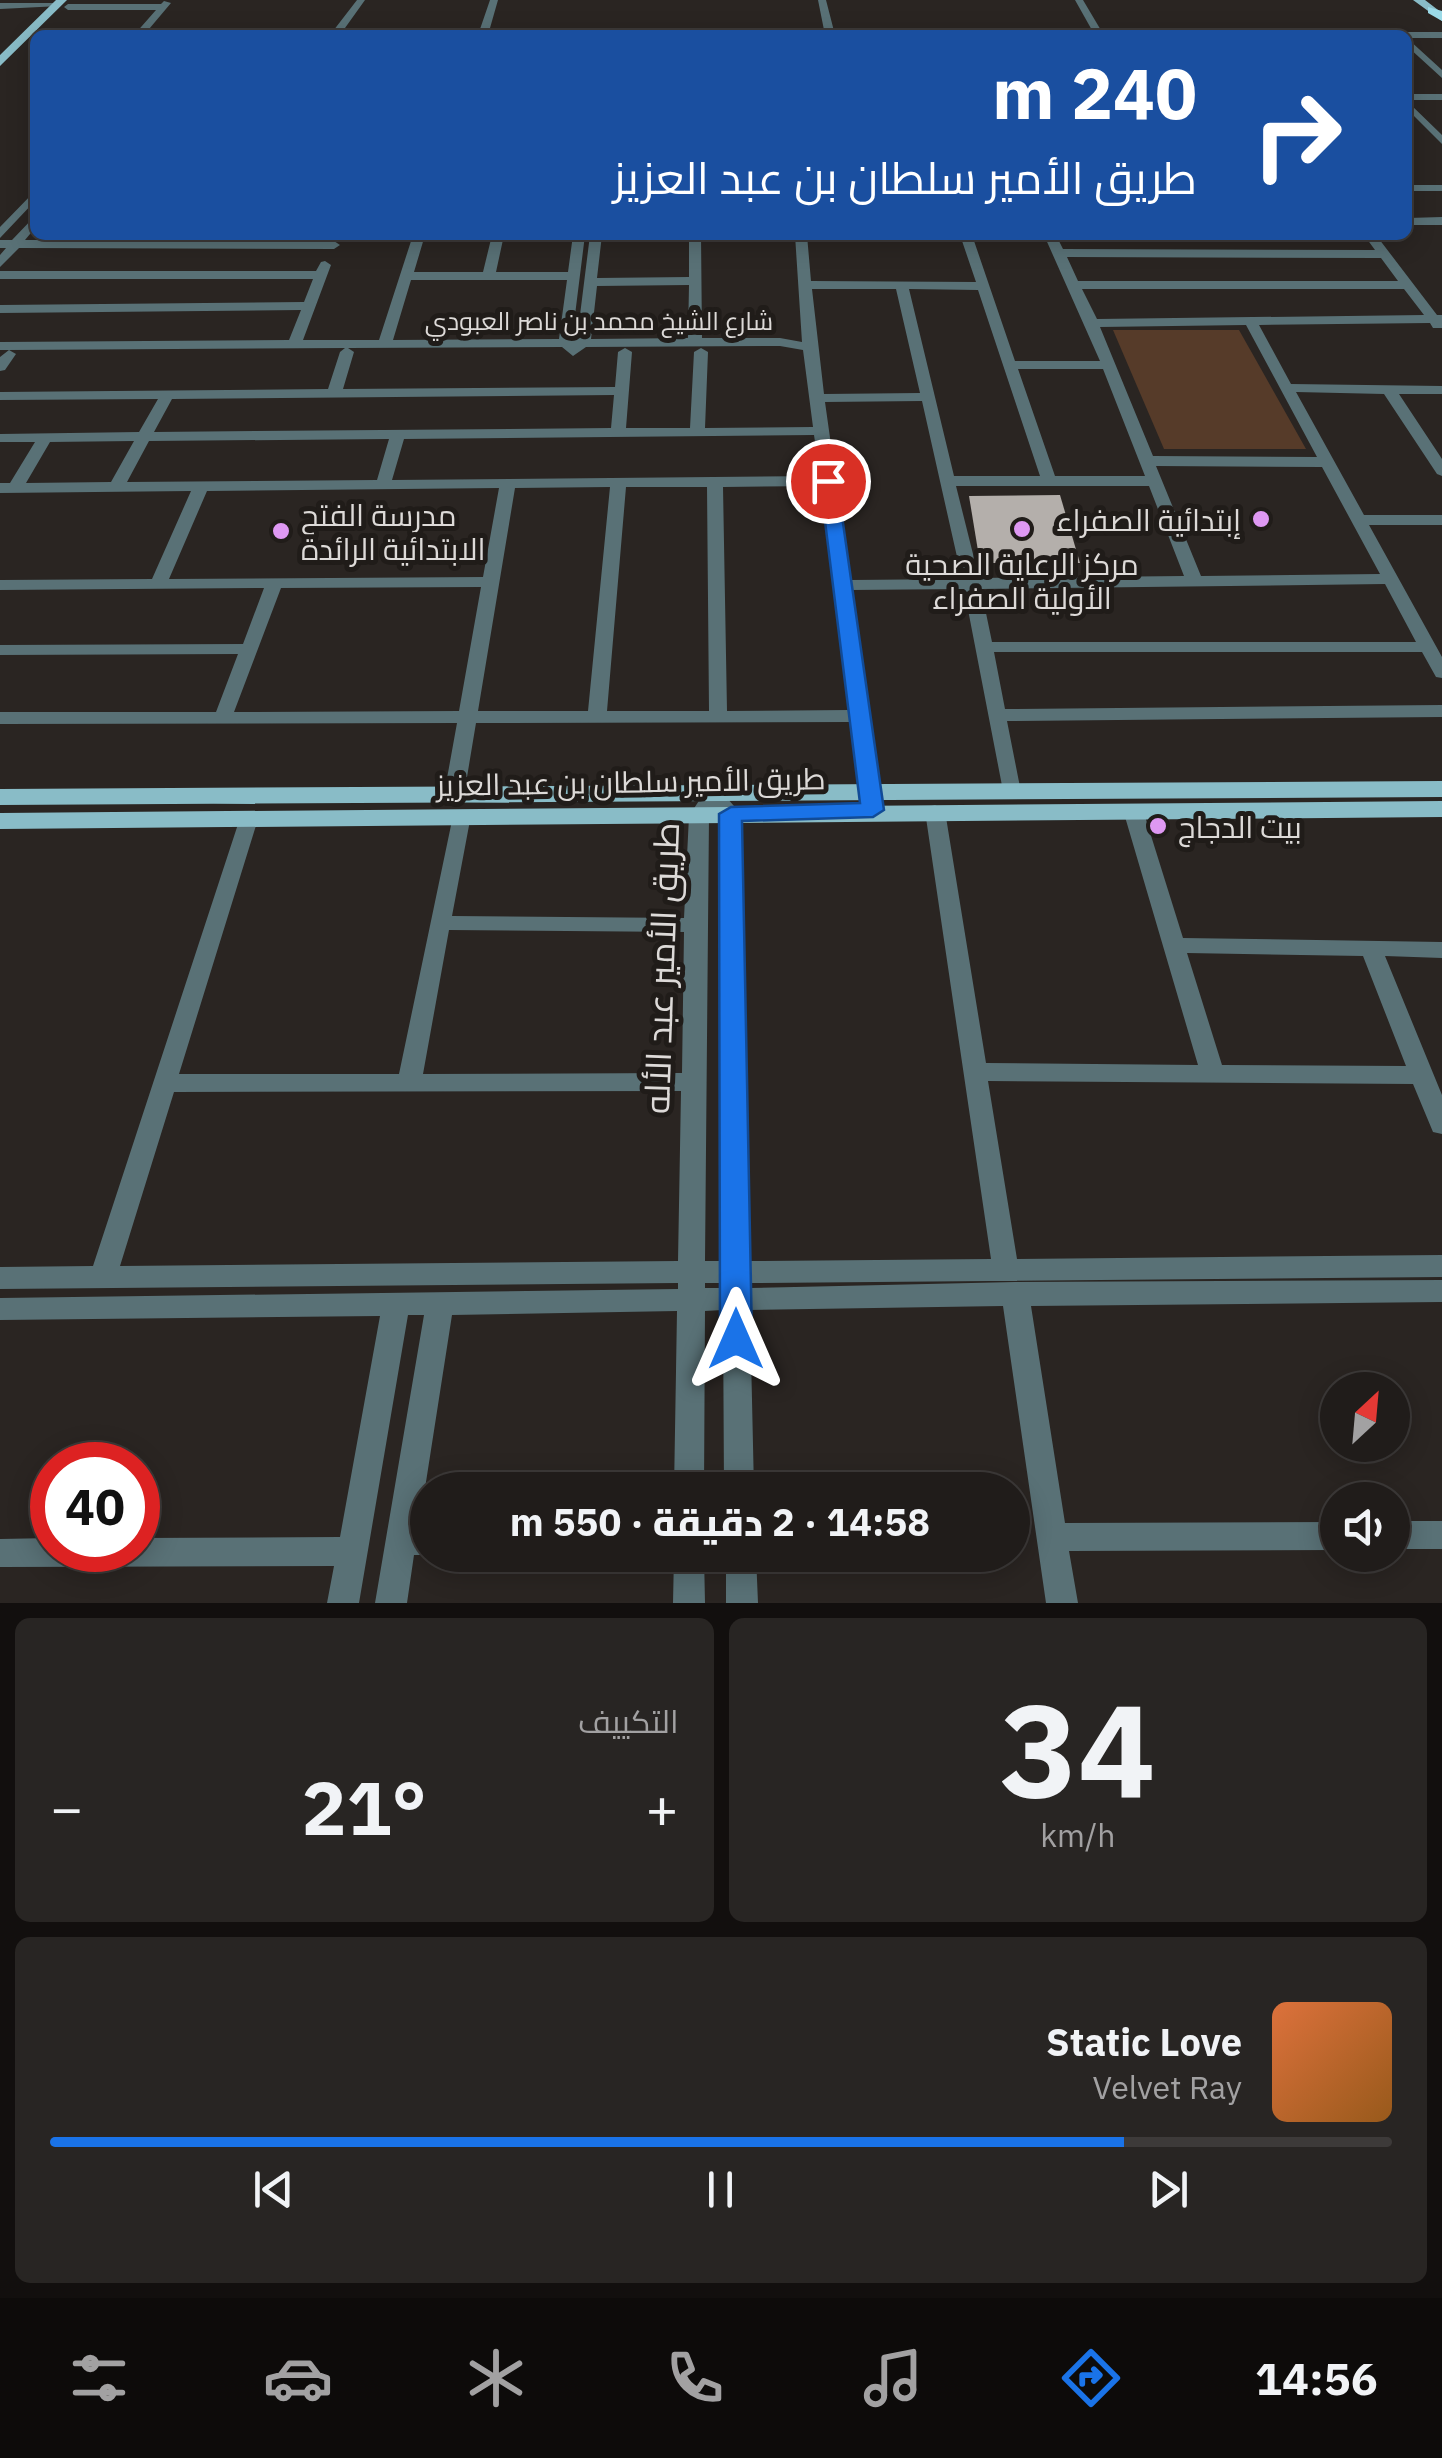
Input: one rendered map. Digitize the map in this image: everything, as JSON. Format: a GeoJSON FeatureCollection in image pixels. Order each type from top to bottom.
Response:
{"type":"FeatureCollection","features":[{"type":"Feature","properties":{"kind":"main road"},"geometry":{"type":"LineString","coordinates":[[1418,0],[1439,10]]}},
{"type":"Feature","properties":{"kind":"main road"},"geometry":{"type":"LineString","coordinates":[[42,30],[65,3]]}},
{"type":"Feature","properties":{"kind":"main road"},"geometry":{"type":"LineString","coordinates":[[2,57],[30,42]]}},
{"type":"Feature","properties":{"kind":"main road"},"geometry":{"type":"LineString","coordinates":[[0,76],[30,44]]}},
{"type":"Feature","properties":{"kind":"main road","name":"طريق الأمير سلطان بن عبد العزيز"},"geometry":{"type":"LineString","coordinates":[[0,797],[714,808],[1011,792],[1442,789]]}},
{"type":"Feature","properties":{"kind":"main road","name":"طريق الأمير سلطان بن عبد العزيز"},"geometry":{"type":"LineString","coordinates":[[872,801],[935,811],[1442,809]]}},
{"type":"Feature","properties":{"kind":"main road","name":"طريق الأمير سلطان بن عبد العزيز"},"geometry":{"type":"LineString","coordinates":[[0,821],[248,819],[458,805]]}},
{"type":"Feature","properties":{"kind":"street"},"geometry":{"type":"LineString","coordinates":[[338,30],[361,0]]}},
{"type":"Feature","properties":{"kind":"street"},"geometry":{"type":"LineString","coordinates":[[484,30],[494,0]]}},
{"type":"Feature","properties":{"kind":"street"},"geometry":{"type":"LineString","coordinates":[[822,0],[829,30]]}},
{"type":"Feature","properties":{"kind":"street"},"geometry":{"type":"LineString","coordinates":[[1079,0],[1096,30]]}},
{"type":"Feature","properties":{"kind":"street"},"geometry":{"type":"LineString","coordinates":[[0,6],[166,3]]}},
{"type":"Feature","properties":{"kind":"street"},"geometry":{"type":"LineString","coordinates":[[143,30],[166,3]]}},
{"type":"Feature","properties":{"kind":"street"},"geometry":{"type":"LineString","coordinates":[[1412,36],[1442,36]]}},
{"type":"Feature","properties":{"kind":"street"},"geometry":{"type":"LineString","coordinates":[[1412,40],[1442,36]]}},
{"type":"Feature","properties":{"kind":"street"},"geometry":{"type":"LineString","coordinates":[[1412,43],[1436,64],[1442,75]]}},
{"type":"Feature","properties":{"kind":"street"},"geometry":{"type":"LineString","coordinates":[[1412,97],[1442,97]]}},
{"type":"Feature","properties":{"kind":"street"},"geometry":{"type":"LineString","coordinates":[[1412,109],[1442,140]]}},
{"type":"Feature","properties":{"kind":"street"},"geometry":{"type":"LineString","coordinates":[[1412,188],[1442,188]]}},
{"type":"Feature","properties":{"kind":"street"},"geometry":{"type":"LineString","coordinates":[[0,234],[30,200]]}},
{"type":"Feature","properties":{"kind":"street"},"geometry":{"type":"LineString","coordinates":[[1412,220],[1442,220]]}},
{"type":"Feature","properties":{"kind":"street"},"geometry":{"type":"LineString","coordinates":[[0,263],[30,226]]}},
{"type":"Feature","properties":{"kind":"street"},"geometry":{"type":"LineString","coordinates":[[0,244],[151,240]]}},
{"type":"Feature","properties":{"kind":"street"},"geometry":{"type":"LineString","coordinates":[[295,343],[336,240]]}},
{"type":"Feature","properties":{"kind":"street"},"geometry":{"type":"LineString","coordinates":[[385,342],[417,240]]}},
{"type":"Feature","properties":{"kind":"street"},"geometry":{"type":"LineString","coordinates":[[489,274],[497,240]]}},
{"type":"Feature","properties":{"kind":"street"},"geometry":{"type":"LineString","coordinates":[[569,347],[570,276],[577,240]]}},
{"type":"Feature","properties":{"kind":"street"},"geometry":{"type":"LineString","coordinates":[[584,341],[595,240]]}},
{"type":"Feature","properties":{"kind":"street"},"geometry":{"type":"LineString","coordinates":[[695,240],[697,432]]}},
{"type":"Feature","properties":{"kind":"street"},"geometry":{"type":"LineString","coordinates":[[801,240],[808,285],[809,347],[820,398],[821,431],[872,801]]}},
{"type":"Feature","properties":{"kind":"street"},"geometry":{"type":"LineString","coordinates":[[968,240],[1049,481]]}},
{"type":"Feature","properties":{"kind":"street"},"geometry":{"type":"LineString","coordinates":[[1052,240],[1092,322],[1195,582]]}},
{"type":"Feature","properties":{"kind":"street"},"geometry":{"type":"LineString","coordinates":[[1374,240],[1439,323]]}},
{"type":"Feature","properties":{"kind":"street"},"geometry":{"type":"LineString","coordinates":[[1059,254],[1384,254]]}},
{"type":"Feature","properties":{"kind":"street"},"geometry":{"type":"LineString","coordinates":[[0,276],[321,275]]}},
{"type":"Feature","properties":{"kind":"street"},"geometry":{"type":"LineString","coordinates":[[406,276],[570,276]]}},
{"type":"Feature","properties":{"kind":"street"},"geometry":{"type":"LineString","coordinates":[[589,282],[694,281]]}},
{"type":"Feature","properties":{"kind":"street"},"geometry":{"type":"LineString","coordinates":[[808,285],[984,286]]}},
{"type":"Feature","properties":{"kind":"street"},"geometry":{"type":"LineString","coordinates":[[1074,286],[1408,285]]}},
{"type":"Feature","properties":{"kind":"street"},"geometry":{"type":"LineString","coordinates":[[902,287],[972,585],[1011,792]]}},
{"type":"Feature","properties":{"kind":"street"},"geometry":{"type":"LineString","coordinates":[[0,309],[308,306]]}},
{"type":"Feature","properties":{"kind":"street"},"geometry":{"type":"LineString","coordinates":[[1250,321],[1442,673]]}},
{"type":"Feature","properties":{"kind":"street"},"geometry":{"type":"LineString","coordinates":[[1092,322],[1439,323]]}},
{"type":"Feature","properties":{"kind":"street","name":"شارع الشيخ محمد بن ناصر العبودي"},"geometry":{"type":"LineString","coordinates":[[2,355],[569,347],[584,341],[809,347]]}},
{"type":"Feature","properties":{"kind":"street","name":"شارع الشيخ محمد بن ناصر العبودي"},"geometry":{"type":"LineString","coordinates":[[2,355],[295,343],[569,347],[625,352],[698,347]]}},
{"type":"Feature","properties":{"kind":"street"},"geometry":{"type":"LineString","coordinates":[[334,394],[347,352]]}},
{"type":"Feature","properties":{"kind":"street"},"geometry":{"type":"LineString","coordinates":[[618,432],[625,352]]}},
{"type":"Feature","properties":{"kind":"street"},"geometry":{"type":"LineString","coordinates":[[1010,365],[1109,365]]}},
{"type":"Feature","properties":{"kind":"street"},"geometry":{"type":"LineString","coordinates":[[1286,388],[1442,390]]}},
{"type":"Feature","properties":{"kind":"street"},"geometry":{"type":"LineString","coordinates":[[1390,390],[1442,472]]}},
{"type":"Feature","properties":{"kind":"street"},"geometry":{"type":"LineString","coordinates":[[0,396],[622,392]]}},
{"type":"Feature","properties":{"kind":"street"},"geometry":{"type":"LineString","coordinates":[[116,488],[168,395]]}},
{"type":"Feature","properties":{"kind":"street"},"geometry":{"type":"LineString","coordinates":[[820,398],[928,397]]}},
{"type":"Feature","properties":{"kind":"street"},"geometry":{"type":"LineString","coordinates":[[0,438],[821,431]]}},
{"type":"Feature","properties":{"kind":"street"},"geometry":{"type":"LineString","coordinates":[[384,482],[397,436]]}},
{"type":"Feature","properties":{"kind":"street"},"geometry":{"type":"LineString","coordinates":[[8,488],[46,438]]}},
{"type":"Feature","properties":{"kind":"street"},"geometry":{"type":"LineString","coordinates":[[1147,460],[1327,462]]}},
{"type":"Feature","properties":{"kind":"street"},"geometry":{"type":"LineString","coordinates":[[8,488],[828,481]]}},
{"type":"Feature","properties":{"kind":"street"},"geometry":{"type":"LineString","coordinates":[[948,481],[1155,481]]}},
{"type":"Feature","properties":{"kind":"street"},"geometry":{"type":"LineString","coordinates":[[409,1082],[440,923],[489,582],[508,483]]}},
{"type":"Feature","properties":{"kind":"street"},"geometry":{"type":"LineString","coordinates":[[714,484],[718,716]]}},
{"type":"Feature","properties":{"kind":"street"},"geometry":{"type":"LineString","coordinates":[[597,716],[618,485]]}},
{"type":"Feature","properties":{"kind":"street"},"geometry":{"type":"LineString","coordinates":[[158,584],[201,487]]}},
{"type":"Feature","properties":{"kind":"street"},"geometry":{"type":"LineString","coordinates":[[1359,520],[1442,520]]}},
{"type":"Feature","properties":{"kind":"street"},"geometry":{"type":"LineString","coordinates":[[843,585],[1391,580]]}},
{"type":"Feature","properties":{"kind":"street"},"geometry":{"type":"LineString","coordinates":[[0,584],[489,582]]}},
{"type":"Feature","properties":{"kind":"street"},"geometry":{"type":"LineString","coordinates":[[223,718],[275,583]]}},
{"type":"Feature","properties":{"kind":"street"},"geometry":{"type":"LineString","coordinates":[[984,647],[1428,647]]}},
{"type":"Feature","properties":{"kind":"street"},"geometry":{"type":"LineString","coordinates":[[0,650],[248,649]]}},
{"type":"Feature","properties":{"kind":"street"},"geometry":{"type":"LineString","coordinates":[[996,715],[1442,712]]}},
{"type":"Feature","properties":{"kind":"street"},"geometry":{"type":"LineString","coordinates":[[0,718],[858,716]]}},
{"type":"Feature","properties":{"kind":"street","name":"طريق الأمير عبد الأله"},"geometry":{"type":"LineString","coordinates":[[690,1472],[695,925],[714,808]]}},
{"type":"Feature","properties":{"kind":"street","name":"طريق الأمير عبد الأله"},"geometry":{"type":"LineString","coordinates":[[714,808],[736,1269],[739,1472]]}},
{"type":"Feature","properties":{"kind":"street"},"geometry":{"type":"LineString","coordinates":[[1134,810],[1213,1074]]}},
{"type":"Feature","properties":{"kind":"street"},"geometry":{"type":"LineString","coordinates":[[935,811],[1062,1603]]}},
{"type":"Feature","properties":{"kind":"street"},"geometry":{"type":"LineString","coordinates":[[103,1277],[248,819]]}},
{"type":"Feature","properties":{"kind":"street"},"geometry":{"type":"LineString","coordinates":[[440,923],[695,925]]}},
{"type":"Feature","properties":{"kind":"street"},"geometry":{"type":"LineString","coordinates":[[1174,945],[1442,950]]}},
{"type":"Feature","properties":{"kind":"street"},"geometry":{"type":"LineString","coordinates":[[1371,949],[1442,1125]]}},
{"type":"Feature","properties":{"kind":"street"},"geometry":{"type":"LineString","coordinates":[[975,1072],[1419,1075]]}},
{"type":"Feature","properties":{"kind":"street"},"geometry":{"type":"LineString","coordinates":[[165,1083],[693,1082]]}},
{"type":"Feature","properties":{"kind":"street"},"geometry":{"type":"LineString","coordinates":[[0,1308],[690,1303],[1010,1280],[1442,1266]]}},
{"type":"Feature","properties":{"kind":"street"},"geometry":{"type":"LineString","coordinates":[[0,1278],[691,1273],[736,1269],[1442,1290]]}},
{"type":"Feature","properties":{"kind":"street"},"geometry":{"type":"LineString","coordinates":[[422,1472],[440,1303]]}},
{"type":"Feature","properties":{"kind":"street"},"geometry":{"type":"LineString","coordinates":[[343,1603],[396,1304]]}},
{"type":"Feature","properties":{"kind":"street"},"geometry":{"type":"LineString","coordinates":[[1410,1535],[1442,1535]]}},
{"type":"Feature","properties":{"kind":"street"},"geometry":{"type":"LineString","coordinates":[[1052,1537],[1320,1536]]}},
{"type":"Feature","properties":{"kind":"street"},"geometry":{"type":"LineString","coordinates":[[0,1553],[350,1552]]}},
{"type":"Feature","properties":{"kind":"street"},"geometry":{"type":"LineString","coordinates":[[391,1603],[410,1552]]}},
{"type":"Feature","properties":{"kind":"street"},"geometry":{"type":"LineString","coordinates":[[689,1572],[689,1603]]}},
{"type":"Feature","properties":{"kind":"street"},"geometry":{"type":"LineString","coordinates":[[741,1572],[742,1603]]}},
{"type":"Feature","properties":{"kind":"shaded area"},"geometry":{"type":"Polygon","coordinates":[[[1113,330],[1239,330],[1306,449],[1164,449],[1113,330]]]}},
{"type":"Feature","properties":{"kind":"building","name":"مركز الرعاية الصحية الأولية الصفراء"},"geometry":{"type":"Polygon","coordinates":[[[1060,495],[1080,563],[980,563],[969,496],[1060,495]]]}},
{"type":"Feature","properties":{"kind":"place","name":"إبتدائية الصفراء"},"geometry":{"type":"Point","coordinates":[1261,519]}},
{"type":"Feature","properties":{"kind":"place","name":"مركز الرعاية الصحية الأولية الصفراء"},"geometry":{"type":"Point","coordinates":[1022,529]}},
{"type":"Feature","properties":{"kind":"place","name":"مدرسة الفتح الابتدائية الرائدة"},"geometry":{"type":"Point","coordinates":[281,531]}},
{"type":"Feature","properties":{"kind":"place","name":"بيت الدجاج"},"geometry":{"type":"Point","coordinates":[1158,826]}},
{"type":"Feature","properties":{"kind":"route"},"geometry":{"type":"LineString","coordinates":[[736,1339],[731,814],[873,810],[828,481]]}}]}
